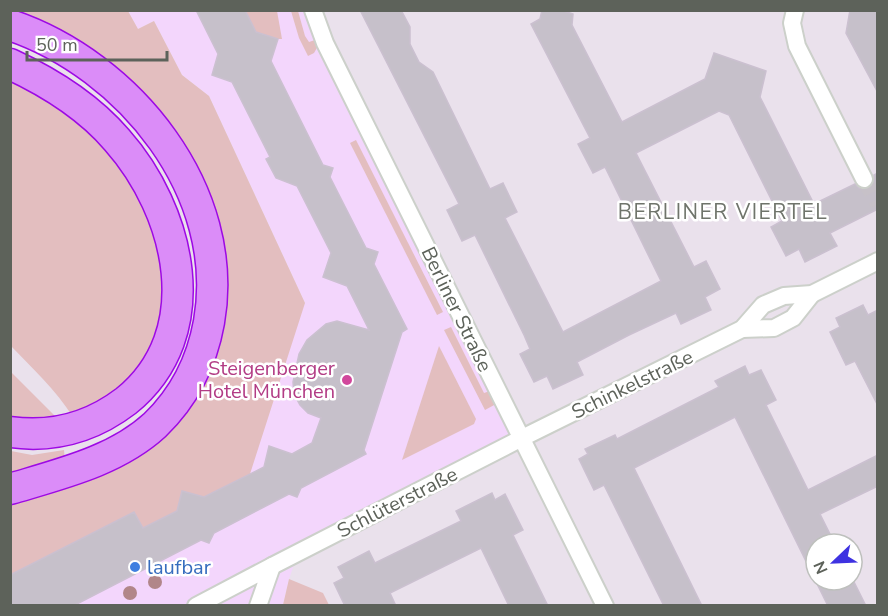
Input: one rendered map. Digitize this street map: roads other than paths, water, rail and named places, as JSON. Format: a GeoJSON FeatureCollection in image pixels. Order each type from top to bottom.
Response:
{"type":"FeatureCollection","features":[{"type":"Feature","properties":{"kind":"highway"},"geometry":{"type":"LineString","coordinates":[[10,25],[60,46],[91,67],[125,97],[156,130],[198,204],[208,241],[213,278],[211,313],[202,352],[188,383],[168,411],[141,437],[99,460],[62,474],[10,489]]}},
{"type":"Feature","properties":{"kind":"highway"},"geometry":{"type":"LineString","coordinates":[[10,64],[44,80],[78,103],[104,126],[129,154],[150,187],[170,232],[176,260],[178,289],[175,318],[168,344],[150,376],[134,394],[104,416],[74,428],[35,434],[10,432]]}},
{"type":"Feature","properties":{"kind":"street","name":"Berliner Straße"},"geometry":{"type":"LineString","coordinates":[[313,10],[325,44],[605,606]]}},
{"type":"Feature","properties":{"kind":"street"},"geometry":{"type":"LineString","coordinates":[[795,10],[792,23],[797,46],[864,180]]}},
{"type":"Feature","properties":{"kind":"street","name":"Schinkelstraße"},"geometry":{"type":"LineString","coordinates":[[522,438],[742,329],[763,305],[784,296],[812,294],[878,261]]}},
{"type":"Feature","properties":{"kind":"street","name":"Schinkelstraße"},"geometry":{"type":"LineString","coordinates":[[742,329],[774,328],[793,318],[812,294]]}},
{"type":"Feature","properties":{"kind":"street","name":"Schlüterstraße"},"geometry":{"type":"LineString","coordinates":[[196,606],[522,438]]}},
{"type":"Feature","properties":{"kind":"street"},"geometry":{"type":"LineString","coordinates":[[258,606],[272,566]]}},
{"type":"Feature","properties":{"kind":"tunnel"},"geometry":{"type":"LineString","coordinates":[[864,179],[878,204]]}},
{"type":"Feature","properties":{"kind":"place","name":"Steigenberger Hotel München"},"geometry":{"type":"Point","coordinates":[347,380]}},
{"type":"Feature","properties":{"kind":"place","name":"laufbar"},"geometry":{"type":"Point","coordinates":[135,567]}},
{"type":"Feature","properties":{"kind":"district","name":"BERLINER VIERTEL"},"geometry":{"type":"Point","coordinates":[723,212]}}]}
